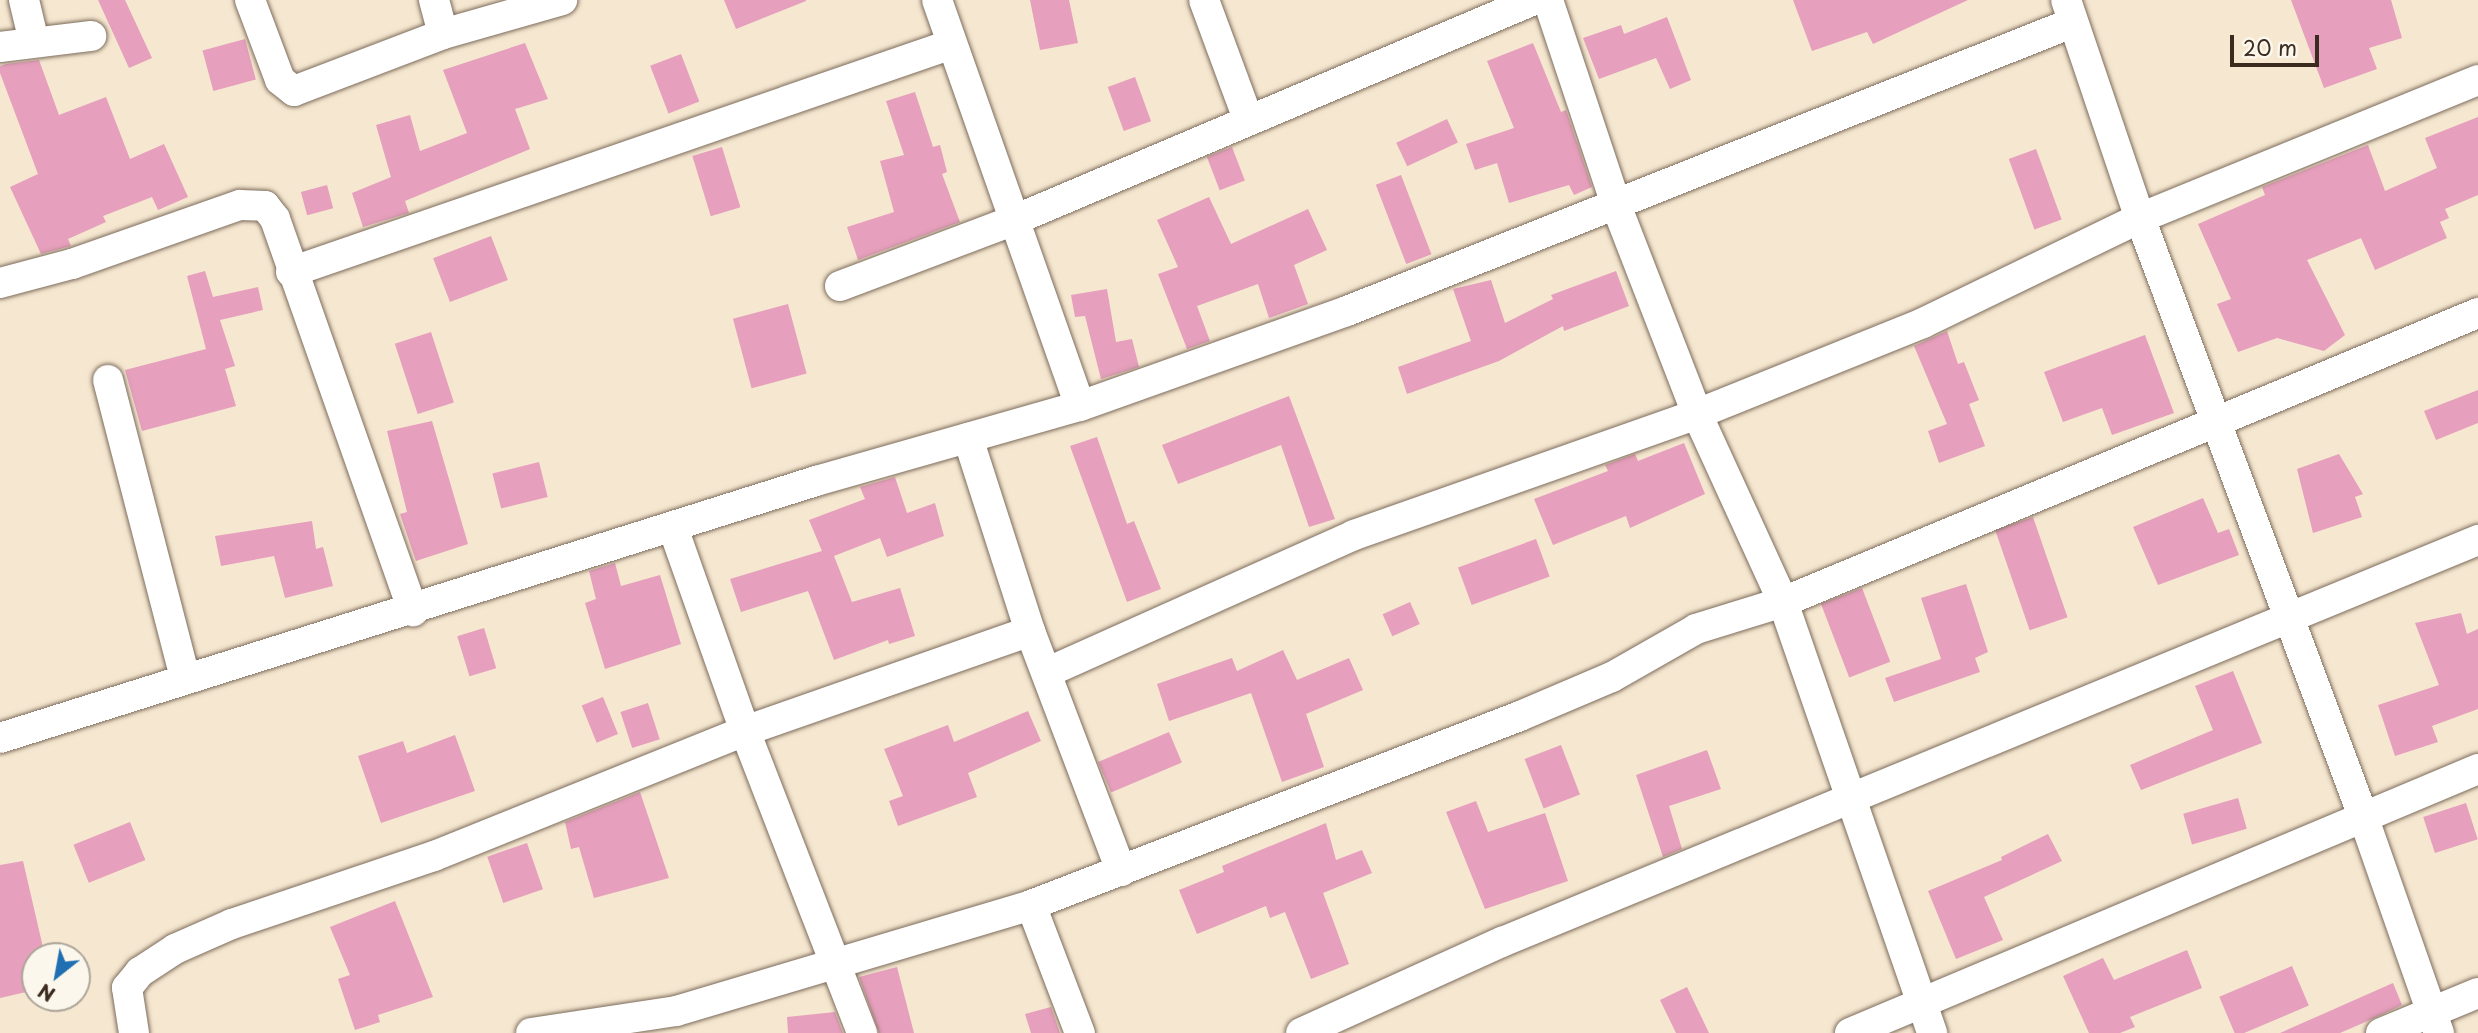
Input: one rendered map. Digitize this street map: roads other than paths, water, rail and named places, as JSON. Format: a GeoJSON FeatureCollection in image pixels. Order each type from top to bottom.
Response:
{"type":"FeatureCollection","features":[{"type":"Feature","properties":{"kind":"street"},"geometry":{"type":"LineString","coordinates":[[24,0],[34,42]]}},
{"type":"Feature","properties":{"kind":"street"},"geometry":{"type":"LineString","coordinates":[[250,0],[280,80],[294,91],[443,34],[562,0]]}},
{"type":"Feature","properties":{"kind":"street"},"geometry":{"type":"LineString","coordinates":[[433,0],[443,34]]}},
{"type":"Feature","properties":{"kind":"street"},"geometry":{"type":"LineString","coordinates":[[937,0],[1012,221],[1080,406]]}},
{"type":"Feature","properties":{"kind":"street"},"geometry":{"type":"LineString","coordinates":[[1204,0],[1248,119]]}},
{"type":"Feature","properties":{"kind":"street"},"geometry":{"type":"LineString","coordinates":[[840,286],[1012,221],[1534,0]]}},
{"type":"Feature","properties":{"kind":"street"},"geometry":{"type":"LineString","coordinates":[[1548,0],[1616,205],[1697,414],[1783,602],[1932,1033]]}},
{"type":"Feature","properties":{"kind":"street"},"geometry":{"type":"LineString","coordinates":[[0,738],[185,677],[413,611],[673,528],[1080,406],[1347,311],[1616,205],[2069,6],[2140,218],[2291,619],[2435,1022]]}},
{"type":"Feature","properties":{"kind":"street"},"geometry":{"type":"LineString","coordinates":[[0,47],[91,36]]}},
{"type":"Feature","properties":{"kind":"street"},"geometry":{"type":"LineString","coordinates":[[291,272],[952,44]]}},
{"type":"Feature","properties":{"kind":"street"},"geometry":{"type":"LineString","coordinates":[[1048,672],[1354,535],[1697,414],[1923,323],[2140,218],[2478,80]]}},
{"type":"Feature","properties":{"kind":"street"},"geometry":{"type":"LineString","coordinates":[[0,283],[254,202],[265,206],[275,219],[291,272],[413,611]]}},
{"type":"Feature","properties":{"kind":"street"},"geometry":{"type":"LineString","coordinates":[[531,1033],[680,1022],[837,967],[1031,905],[1520,716],[1612,677],[1696,629],[1783,602],[2214,420],[2478,313]]}},
{"type":"Feature","properties":{"kind":"street"},"geometry":{"type":"LineString","coordinates":[[108,380],[185,677]]}},
{"type":"Feature","properties":{"kind":"street"},"geometry":{"type":"LineString","coordinates":[[968,438],[1030,631],[1048,672],[1121,871]]}},
{"type":"Feature","properties":{"kind":"street"},"geometry":{"type":"LineString","coordinates":[[673,528],[745,732],[862,1033]]}},
{"type":"Feature","properties":{"kind":"street"},"geometry":{"type":"LineString","coordinates":[[1301,1033],[1502,942],[1852,801],[2478,540]]}},
{"type":"Feature","properties":{"kind":"street"},"geometry":{"type":"LineString","coordinates":[[134,1033],[127,988],[148,966],[175,949],[232,925],[434,856],[745,732],[1030,631]]}},
{"type":"Feature","properties":{"kind":"street"},"geometry":{"type":"LineString","coordinates":[[1850,1033],[2478,769]]}},
{"type":"Feature","properties":{"kind":"street"},"geometry":{"type":"LineString","coordinates":[[1031,905],[1080,1033]]}},
{"type":"Feature","properties":{"kind":"street"},"geometry":{"type":"LineString","coordinates":[[2381,1033],[2435,1022],[2478,993]]}}]}
